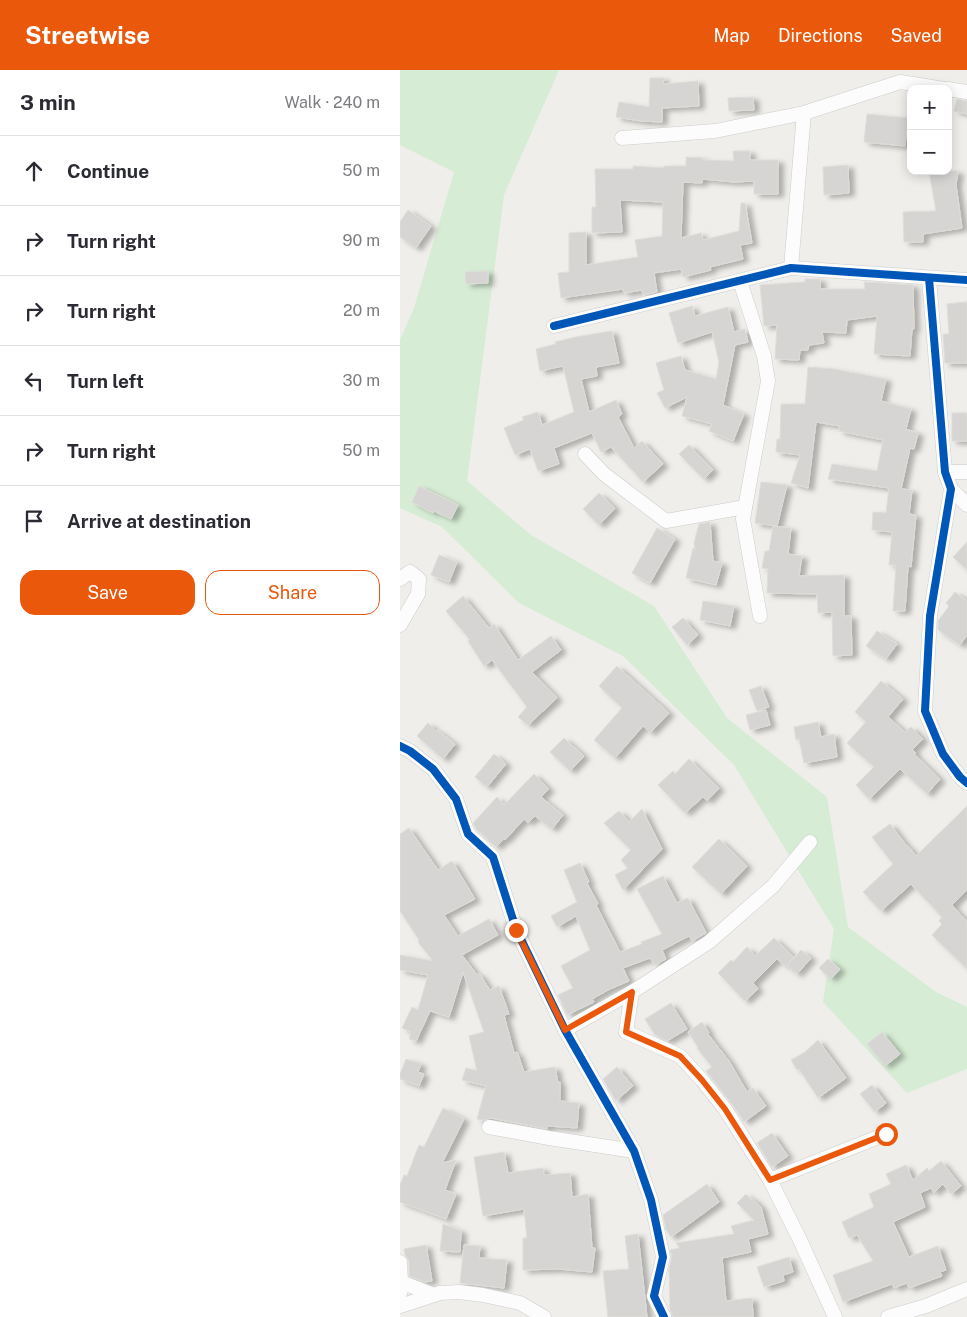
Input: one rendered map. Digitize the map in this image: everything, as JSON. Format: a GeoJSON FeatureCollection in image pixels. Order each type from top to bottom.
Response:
{"type":"FeatureCollection","features":[{"type":"Feature","properties":{"kind":"street"},"geometry":{"type":"LineString","coordinates":[[622,138],[715,132],[804,113],[899,76],[930,85]]}},
{"type":"Feature","properties":{"kind":"street"},"geometry":{"type":"LineString","coordinates":[[952,90],[967,92]]}},
{"type":"Feature","properties":{"kind":"street"},"geometry":{"type":"LineString","coordinates":[[791,268],[804,113]]}},
{"type":"Feature","properties":{"kind":"street"},"geometry":{"type":"LineString","coordinates":[[554,326],[791,268],[967,280]]}},
{"type":"Feature","properties":{"kind":"street"},"geometry":{"type":"LineString","coordinates":[[929,278],[945,472],[951,489],[967,505]]}},
{"type":"Feature","properties":{"kind":"street"},"geometry":{"type":"LineString","coordinates":[[740,281],[764,356],[768,381],[743,519],[760,616]]}},
{"type":"Feature","properties":{"kind":"street"},"geometry":{"type":"LineString","coordinates":[[585,454],[604,474],[666,521],[745,507]]}},
{"type":"Feature","properties":{"kind":"street"},"geometry":{"type":"LineString","coordinates":[[945,472],[967,472]]}},
{"type":"Feature","properties":{"kind":"street"},"geometry":{"type":"LineString","coordinates":[[951,489],[930,616],[925,710],[944,754],[960,777],[967,783]]}},
{"type":"Feature","properties":{"kind":"street"},"geometry":{"type":"LineString","coordinates":[[400,579],[410,572],[419,579],[418,594],[400,625]]}},
{"type":"Feature","properties":{"kind":"street"},"geometry":{"type":"LineString","coordinates":[[400,746],[410,751],[433,769],[456,799],[468,834],[493,857],[516,930],[565,1030],[634,1151],[651,1200],[663,1257],[654,1296],[664,1317]]}},
{"type":"Feature","properties":{"kind":"street"},"geometry":{"type":"LineString","coordinates":[[565,1030],[632,992],[709,942],[773,886],[810,842]]}},
{"type":"Feature","properties":{"kind":"street"},"geometry":{"type":"LineString","coordinates":[[632,992],[626,1032],[680,1056],[725,1109],[770,1180],[800,1240],[834,1317]]}},
{"type":"Feature","properties":{"kind":"street"},"geometry":{"type":"LineString","coordinates":[[489,1127],[634,1151]]}},
{"type":"Feature","properties":{"kind":"street"},"geometry":{"type":"LineString","coordinates":[[770,1180],[886,1134]]}},
{"type":"Feature","properties":{"kind":"street"},"geometry":{"type":"LineString","coordinates":[[400,1262],[401,1288],[434,1295]]}},
{"type":"Feature","properties":{"kind":"street"},"geometry":{"type":"LineString","coordinates":[[888,1317],[926,1306],[967,1289]]}},
{"type":"Feature","properties":{"kind":"street"},"geometry":{"type":"LineString","coordinates":[[400,1306],[440,1293],[459,1292],[520,1303],[544,1317]]}},
{"type":"Feature","properties":{"kind":"green space"},"geometry":{"type":"Polygon","coordinates":[[[400,70],[559,70],[504,195],[467,481],[531,535],[654,606],[727,718],[827,797],[848,927],[936,992],[967,1007],[967,1069],[907,1093],[823,1002],[834,929],[734,765],[623,656],[519,603],[442,527],[400,508],[400,340],[414,308],[454,172],[400,145],[400,70]]]}},
{"type":"Feature","properties":{"kind":"building"},"geometry":{"type":"Polygon","coordinates":[[[650,78],[664,78],[663,84],[698,81],[699,106],[662,108],[662,122],[616,117],[619,102],[649,107],[650,78]]]}},
{"type":"Feature","properties":{"kind":"building"},"geometry":{"type":"Polygon","coordinates":[[[753,97],[754,110],[729,111],[728,98],[753,97]]]}},
{"type":"Feature","properties":{"kind":"building"},"geometry":{"type":"Polygon","coordinates":[[[957,99],[967,101],[967,114],[954,111],[957,99]]]}},
{"type":"Feature","properties":{"kind":"building"},"geometry":{"type":"Polygon","coordinates":[[[867,114],[907,118],[905,146],[864,142],[867,114]]]}},
{"type":"Feature","properties":{"kind":"building"},"geometry":{"type":"Polygon","coordinates":[[[733,151],[750,151],[750,160],[778,160],[778,194],[754,194],[754,181],[734,182],[702,179],[702,183],[683,182],[681,238],[701,233],[703,240],[739,231],[741,203],[745,203],[752,243],[740,245],[743,259],[710,267],[711,270],[683,277],[681,269],[654,273],[657,292],[643,295],[642,290],[624,293],[623,289],[561,298],[558,273],[569,272],[569,233],[586,232],[586,265],[638,257],[635,240],[662,236],[663,202],[620,200],[622,232],[592,233],[592,207],[596,207],[595,169],[633,169],[633,166],[664,168],[664,166],[686,166],[686,157],[703,158],[703,160],[734,161],[733,151]]]}},
{"type":"Feature","properties":{"kind":"building"},"geometry":{"type":"Polygon","coordinates":[[[848,165],[849,193],[824,195],[823,167],[848,165]]]}},
{"type":"Feature","properties":{"kind":"building"},"geometry":{"type":"Polygon","coordinates":[[[952,171],[958,171],[956,185],[962,228],[923,234],[923,242],[904,242],[903,212],[936,211],[930,175],[952,175],[952,171]]]}},
{"type":"Feature","properties":{"kind":"building"},"geometry":{"type":"Polygon","coordinates":[[[408,210],[431,226],[416,248],[400,237],[400,222],[408,210]]]}},
{"type":"Feature","properties":{"kind":"building"},"geometry":{"type":"Polygon","coordinates":[[[488,271],[488,283],[466,284],[465,272],[488,271]]]}},
{"type":"Feature","properties":{"kind":"building"},"geometry":{"type":"Polygon","coordinates":[[[805,279],[820,279],[820,289],[865,289],[864,282],[913,285],[914,329],[912,329],[910,356],[874,354],[877,316],[847,320],[846,333],[822,332],[824,343],[809,345],[808,350],[800,350],[799,360],[775,359],[777,325],[764,326],[760,285],[805,282],[805,279]]]}},
{"type":"Feature","properties":{"kind":"building"},"geometry":{"type":"Polygon","coordinates":[[[967,302],[967,363],[945,363],[943,334],[949,334],[947,304],[967,302]]]}},
{"type":"Feature","properties":{"kind":"building"},"geometry":{"type":"Polygon","coordinates":[[[692,306],[695,316],[728,307],[734,332],[745,329],[748,342],[735,345],[723,405],[744,414],[733,441],[709,431],[712,424],[682,416],[687,397],[665,408],[657,393],[664,390],[656,363],[681,356],[685,370],[716,379],[719,362],[712,332],[678,343],[669,313],[692,306]]]}},
{"type":"Feature","properties":{"kind":"building"},"geometry":{"type":"Polygon","coordinates":[[[612,331],[619,363],[596,367],[597,376],[581,379],[589,412],[616,400],[622,414],[618,417],[634,448],[642,441],[663,464],[643,482],[611,447],[601,452],[592,433],[554,448],[559,464],[538,471],[530,449],[515,455],[504,428],[524,420],[522,417],[538,412],[542,425],[574,412],[563,366],[540,371],[536,349],[576,337],[612,331]]]}},
{"type":"Feature","properties":{"kind":"building"},"geometry":{"type":"Polygon","coordinates":[[[808,367],[834,369],[886,379],[881,401],[911,409],[906,429],[918,433],[914,449],[910,448],[901,489],[912,490],[909,514],[916,515],[911,567],[908,566],[905,611],[893,611],[896,565],[889,565],[892,532],[872,530],[873,512],[886,513],[889,488],[828,479],[832,464],[877,471],[883,440],[839,431],[840,426],[816,422],[808,488],[791,483],[800,455],[776,452],[777,439],[780,439],[781,404],[805,404],[808,367]]]}},
{"type":"Feature","properties":{"kind":"building"},"geometry":{"type":"Polygon","coordinates":[[[952,413],[967,413],[967,441],[952,441],[952,413]]]}},
{"type":"Feature","properties":{"kind":"building"},"geometry":{"type":"Polygon","coordinates":[[[689,445],[713,470],[704,479],[679,454],[689,445]]]}},
{"type":"Feature","properties":{"kind":"building"},"geometry":{"type":"Polygon","coordinates":[[[761,482],[787,485],[777,526],[755,523],[761,482]]]}},
{"type":"Feature","properties":{"kind":"building"},"geometry":{"type":"Polygon","coordinates":[[[419,486],[458,505],[451,519],[434,511],[433,513],[412,502],[419,486]]]}},
{"type":"Feature","properties":{"kind":"building"},"geometry":{"type":"Polygon","coordinates":[[[599,493],[615,508],[599,525],[583,509],[599,493]]]}},
{"type":"Feature","properties":{"kind":"building"},"geometry":{"type":"Polygon","coordinates":[[[710,522],[713,561],[722,563],[716,585],[686,578],[693,548],[695,550],[694,543],[699,524],[710,522]]]}},
{"type":"Feature","properties":{"kind":"building"},"geometry":{"type":"Polygon","coordinates":[[[773,526],[791,528],[788,554],[802,556],[799,576],[844,575],[844,616],[851,616],[852,655],[833,656],[832,612],[818,613],[817,594],[767,593],[768,569],[762,568],[765,551],[769,551],[773,526]]]}},
{"type":"Feature","properties":{"kind":"building"},"geometry":{"type":"Polygon","coordinates":[[[657,528],[675,539],[650,583],[632,573],[657,528]]]}},
{"type":"Feature","properties":{"kind":"building"},"geometry":{"type":"Polygon","coordinates":[[[967,542],[967,570],[953,557],[967,542]]]}},
{"type":"Feature","properties":{"kind":"building"},"geometry":{"type":"Polygon","coordinates":[[[439,555],[457,562],[449,582],[431,575],[439,555]]]}},
{"type":"Feature","properties":{"kind":"building"},"geometry":{"type":"Polygon","coordinates":[[[955,592],[967,601],[967,635],[960,645],[938,630],[938,621],[949,606],[946,603],[955,592]]]}},
{"type":"Feature","properties":{"kind":"building"},"geometry":{"type":"Polygon","coordinates":[[[463,596],[489,628],[494,624],[518,660],[551,636],[561,650],[532,672],[557,698],[528,725],[518,717],[527,707],[492,660],[484,666],[468,641],[470,640],[446,611],[463,596]]]}},
{"type":"Feature","properties":{"kind":"building"},"geometry":{"type":"Polygon","coordinates":[[[703,601],[734,606],[730,626],[700,620],[703,601]]]}},
{"type":"Feature","properties":{"kind":"building"},"geometry":{"type":"Polygon","coordinates":[[[683,618],[698,635],[687,645],[672,627],[683,618]]]}},
{"type":"Feature","properties":{"kind":"building"},"geometry":{"type":"Polygon","coordinates":[[[877,631],[897,644],[886,659],[866,646],[877,631]]]}},
{"type":"Feature","properties":{"kind":"building"},"geometry":{"type":"Polygon","coordinates":[[[617,666],[669,713],[650,733],[643,726],[615,758],[594,740],[622,708],[599,686],[617,666]]]}},
{"type":"Feature","properties":{"kind":"building"},"geometry":{"type":"Polygon","coordinates":[[[881,681],[903,699],[888,717],[905,732],[911,727],[923,739],[912,750],[940,779],[927,794],[900,769],[869,799],[856,785],[874,767],[847,743],[866,722],[855,712],[881,681]]]}},
{"type":"Feature","properties":{"kind":"building"},"geometry":{"type":"Polygon","coordinates":[[[761,686],[769,707],[757,711],[749,690],[761,686]]]}},
{"type":"Feature","properties":{"kind":"building"},"geometry":{"type":"Polygon","coordinates":[[[766,710],[770,725],[750,730],[746,715],[766,710]]]}},
{"type":"Feature","properties":{"kind":"building"},"geometry":{"type":"Polygon","coordinates":[[[818,722],[821,737],[834,734],[837,757],[804,763],[799,739],[796,740],[794,727],[818,722]]]}},
{"type":"Feature","properties":{"kind":"building"},"geometry":{"type":"Polygon","coordinates":[[[428,723],[455,744],[443,759],[417,736],[428,723]]]}},
{"type":"Feature","properties":{"kind":"building"},"geometry":{"type":"Polygon","coordinates":[[[564,738],[584,756],[570,771],[550,752],[564,738]]]}},
{"type":"Feature","properties":{"kind":"building"},"geometry":{"type":"Polygon","coordinates":[[[494,754],[506,764],[487,787],[475,777],[494,754]]]}},
{"type":"Feature","properties":{"kind":"building"},"geometry":{"type":"Polygon","coordinates":[[[689,759],[719,788],[707,801],[703,797],[685,813],[658,785],[673,771],[675,774],[689,759]]]}},
{"type":"Feature","properties":{"kind":"building"},"geometry":{"type":"Polygon","coordinates":[[[534,774],[549,789],[541,797],[563,815],[552,829],[535,816],[528,823],[524,819],[496,847],[476,829],[473,823],[497,797],[504,805],[534,774]]]}},
{"type":"Feature","properties":{"kind":"building"},"geometry":{"type":"Polygon","coordinates":[[[967,806],[967,890],[952,905],[967,922],[967,969],[932,935],[942,924],[939,921],[942,917],[911,884],[881,911],[863,892],[893,864],[872,837],[890,824],[916,856],[967,806]]]}},
{"type":"Feature","properties":{"kind":"building"},"geometry":{"type":"Polygon","coordinates":[[[642,809],[662,849],[623,890],[615,875],[628,868],[621,860],[631,850],[604,823],[619,811],[629,822],[642,809]]]}},
{"type":"Feature","properties":{"kind":"building"},"geometry":{"type":"Polygon","coordinates":[[[409,828],[438,870],[452,861],[475,899],[444,915],[458,936],[489,919],[498,935],[462,955],[477,975],[479,973],[490,990],[499,986],[509,1014],[504,1015],[514,1053],[517,1052],[524,1072],[555,1067],[558,1083],[560,1082],[560,1101],[579,1103],[577,1128],[548,1126],[547,1129],[491,1118],[477,1119],[486,1086],[462,1080],[466,1068],[477,1071],[469,1036],[484,1032],[463,972],[449,1017],[430,1011],[416,1041],[409,1039],[411,1032],[402,1028],[412,1007],[418,1010],[428,975],[400,970],[400,955],[433,961],[418,942],[419,940],[400,911],[400,834],[409,828]]]}},
{"type":"Feature","properties":{"kind":"building"},"geometry":{"type":"Polygon","coordinates":[[[719,839],[747,866],[721,894],[692,867],[719,839]]]}},
{"type":"Feature","properties":{"kind":"building"},"geometry":{"type":"Polygon","coordinates":[[[580,863],[589,882],[587,883],[598,904],[596,905],[620,952],[662,934],[637,889],[663,876],[677,903],[688,898],[706,933],[692,941],[689,936],[662,950],[666,959],[655,965],[650,958],[623,968],[629,981],[610,989],[592,999],[594,1002],[567,1015],[558,995],[573,988],[561,966],[590,950],[576,916],[557,927],[551,916],[577,902],[564,870],[580,863]]]}},
{"type":"Feature","properties":{"kind":"building"},"geometry":{"type":"Polygon","coordinates":[[[774,938],[794,957],[785,966],[777,959],[753,983],[758,989],[745,1001],[718,973],[731,960],[733,962],[747,947],[755,956],[774,938]]]}},
{"type":"Feature","properties":{"kind":"building"},"geometry":{"type":"Polygon","coordinates":[[[801,950],[811,958],[797,974],[787,966],[801,950]]]}},
{"type":"Feature","properties":{"kind":"building"},"geometry":{"type":"Polygon","coordinates":[[[828,959],[840,969],[831,979],[819,968],[828,959]]]}},
{"type":"Feature","properties":{"kind":"building"},"geometry":{"type":"Polygon","coordinates":[[[671,1003],[687,1029],[667,1041],[655,1035],[645,1019],[671,1003]]]}},
{"type":"Feature","properties":{"kind":"building"},"geometry":{"type":"Polygon","coordinates":[[[702,1022],[708,1034],[729,1061],[747,1092],[753,1088],[766,1106],[744,1122],[706,1071],[712,1067],[697,1048],[688,1032],[702,1022]]]}},
{"type":"Feature","properties":{"kind":"building"},"geometry":{"type":"Polygon","coordinates":[[[882,1032],[900,1054],[885,1066],[867,1044],[882,1032]]]}},
{"type":"Feature","properties":{"kind":"building"},"geometry":{"type":"Polygon","coordinates":[[[818,1040],[846,1078],[818,1098],[791,1060],[805,1052],[818,1040]]]}},
{"type":"Feature","properties":{"kind":"building"},"geometry":{"type":"Polygon","coordinates":[[[406,1059],[421,1064],[418,1072],[424,1074],[419,1086],[400,1079],[406,1059]]]}},
{"type":"Feature","properties":{"kind":"building"},"geometry":{"type":"Polygon","coordinates":[[[617,1067],[633,1086],[616,1101],[603,1079],[617,1067]]]}},
{"type":"Feature","properties":{"kind":"building"},"geometry":{"type":"Polygon","coordinates":[[[872,1085],[886,1103],[875,1112],[860,1094],[872,1085]]]}},
{"type":"Feature","properties":{"kind":"building"},"geometry":{"type":"Polygon","coordinates":[[[443,1108],[464,1119],[442,1163],[456,1160],[445,1190],[456,1194],[446,1219],[400,1202],[400,1185],[404,1175],[407,1176],[419,1145],[424,1147],[443,1108]]]}},
{"type":"Feature","properties":{"kind":"building"},"geometry":{"type":"Polygon","coordinates":[[[772,1133],[788,1156],[772,1167],[757,1143],[772,1133]]]}},
{"type":"Feature","properties":{"kind":"building"},"geometry":{"type":"Polygon","coordinates":[[[504,1152],[508,1173],[543,1168],[544,1175],[570,1173],[572,1197],[588,1194],[592,1248],[595,1248],[592,1272],[558,1269],[523,1270],[523,1238],[527,1238],[524,1209],[483,1216],[474,1157],[504,1152]]]}},
{"type":"Feature","properties":{"kind":"building"},"geometry":{"type":"Polygon","coordinates":[[[941,1161],[961,1186],[951,1194],[943,1184],[934,1193],[931,1188],[920,1193],[925,1207],[893,1222],[909,1257],[938,1246],[946,1270],[940,1272],[942,1276],[909,1288],[907,1283],[894,1288],[892,1284],[843,1302],[833,1275],[873,1261],[857,1235],[849,1238],[842,1222],[874,1207],[869,1194],[891,1184],[886,1174],[906,1165],[913,1180],[927,1168],[929,1171],[941,1161]]]}},
{"type":"Feature","properties":{"kind":"building"},"geometry":{"type":"Polygon","coordinates":[[[707,1184],[719,1202],[671,1237],[666,1230],[663,1215],[707,1184]]]}},
{"type":"Feature","properties":{"kind":"building"},"geometry":{"type":"Polygon","coordinates":[[[746,1194],[761,1207],[768,1234],[748,1239],[751,1252],[722,1258],[726,1301],[752,1298],[753,1317],[673,1317],[670,1309],[669,1269],[672,1256],[670,1250],[680,1248],[676,1243],[734,1234],[731,1226],[754,1220],[737,1203],[746,1194]]]}},
{"type":"Feature","properties":{"kind":"building"},"geometry":{"type":"Polygon","coordinates":[[[443,1224],[461,1231],[460,1252],[440,1251],[443,1224]]]}},
{"type":"Feature","properties":{"kind":"building"},"geometry":{"type":"Polygon","coordinates":[[[638,1234],[647,1317],[608,1317],[603,1271],[629,1269],[625,1236],[638,1234]]]}},
{"type":"Feature","properties":{"kind":"building"},"geometry":{"type":"Polygon","coordinates":[[[426,1245],[432,1281],[424,1282],[409,1276],[409,1261],[404,1249],[426,1245]]]}},
{"type":"Feature","properties":{"kind":"building"},"geometry":{"type":"Polygon","coordinates":[[[464,1245],[480,1246],[479,1258],[507,1260],[504,1288],[460,1283],[464,1245]]]}},
{"type":"Feature","properties":{"kind":"building"},"geometry":{"type":"Polygon","coordinates":[[[789,1257],[793,1272],[783,1275],[784,1281],[764,1287],[757,1267],[789,1257]]]}},
{"type":"Feature","properties":{"kind":"cycle path"},"geometry":{"type":"LineString","coordinates":[[554,326],[791,268],[967,280]]}},
{"type":"Feature","properties":{"kind":"cycle path"},"geometry":{"type":"LineString","coordinates":[[929,278],[945,472],[951,489],[930,616],[925,711],[943,754],[960,777],[967,783]]}},
{"type":"Feature","properties":{"kind":"cycle path"},"geometry":{"type":"LineString","coordinates":[[400,746],[410,751],[433,769],[456,799],[468,834],[493,857],[516,929],[565,1030],[634,1151],[651,1200],[663,1257],[654,1296],[664,1317]]}},
{"type":"Feature","properties":{"kind":"route"},"geometry":{"type":"LineString","coordinates":[[516,930],[565,1030],[632,992],[626,1032],[680,1056],[725,1109],[770,1180],[886,1134]]}}]}
